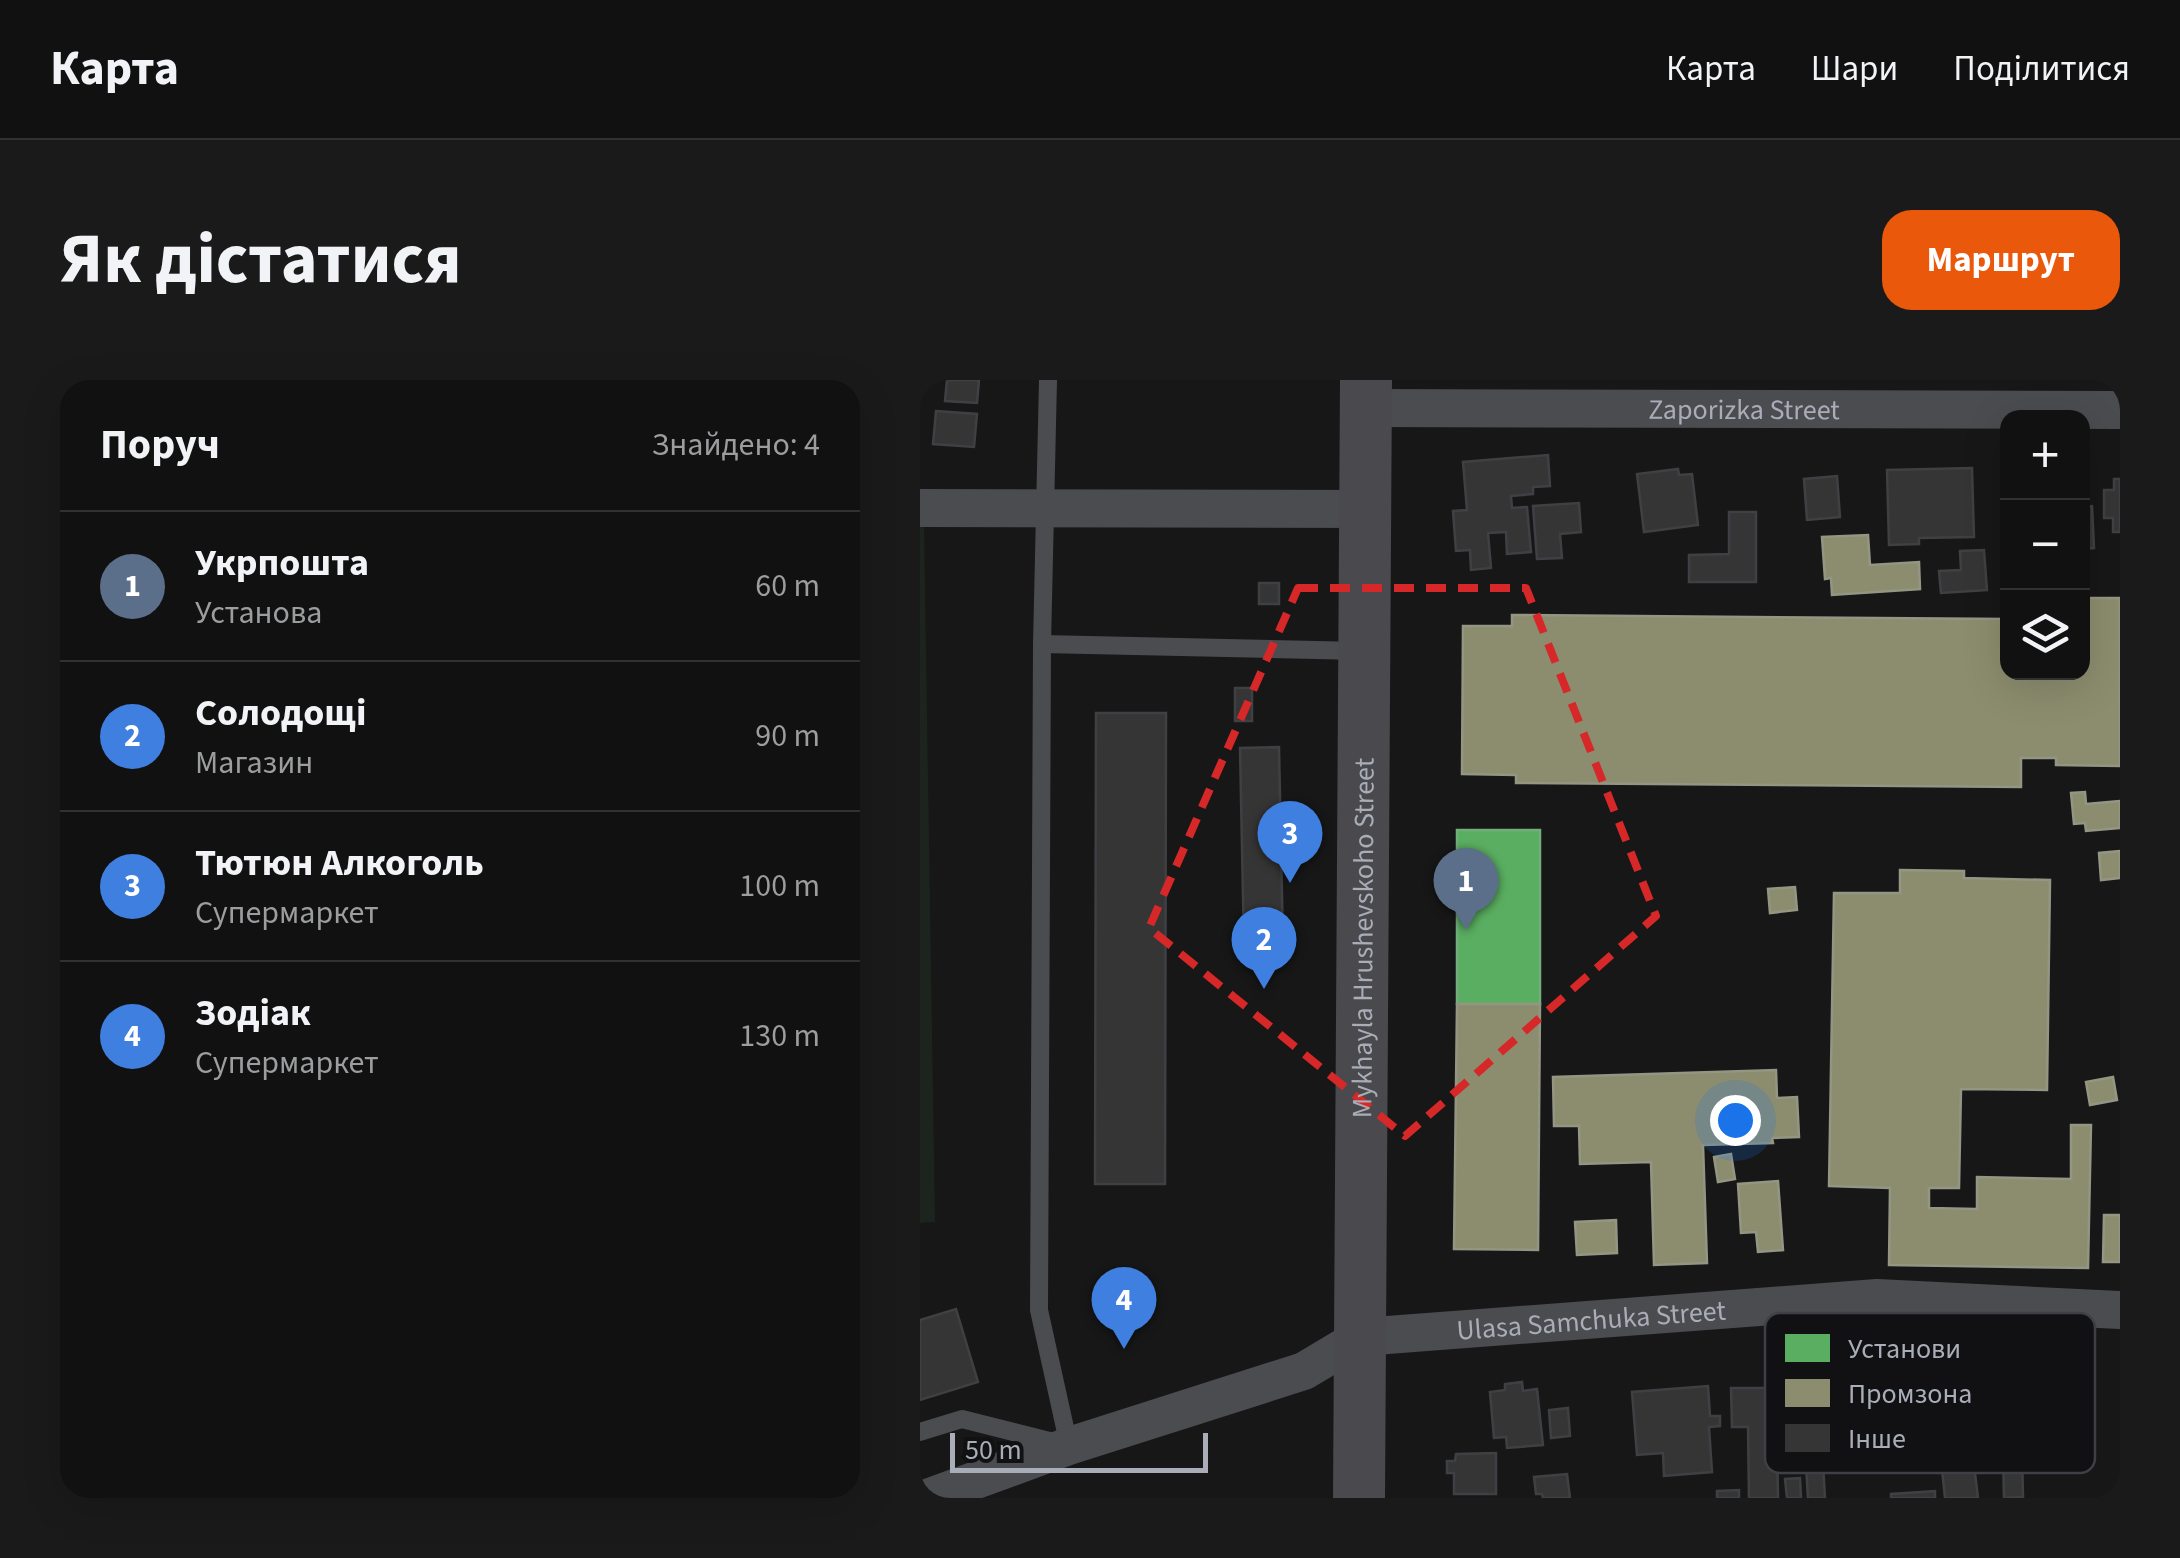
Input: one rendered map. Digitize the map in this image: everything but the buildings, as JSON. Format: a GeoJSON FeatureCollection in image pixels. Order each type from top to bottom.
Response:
{"type":"FeatureCollection","features":[{"type":"Feature","properties":{"kind":"main road","name":"Mykhayla Hrushevskoho Street"},"geometry":{"type":"LineString","coordinates":[[1360,1498],[1366,394]]}},
{"type":"Feature","properties":{"kind":"street","name":"Zaporizka Street"},"geometry":{"type":"LineString","coordinates":[[1366,394],[2097,400]]}},
{"type":"Feature","properties":{"kind":"street"},"geometry":{"type":"LineString","coordinates":[[920,508],[1366,509]]}},
{"type":"Feature","properties":{"kind":"street","name":"Ulasa Samchuka Street"},"geometry":{"type":"LineString","coordinates":[[1360,1337],[1877,1298],[2120,1310]]}},
{"type":"Feature","properties":{"kind":"street"},"geometry":{"type":"LineString","coordinates":[[928,1498],[1069,1446],[1304,1370],[1360,1337]]}},
{"type":"Feature","properties":{"kind":"lane"},"geometry":{"type":"LineString","coordinates":[[920,1432],[962,1419],[1069,1446],[1038,1310],[1042,644],[1048,380]]}},
{"type":"Feature","properties":{"kind":"lane"},"geometry":{"type":"LineString","coordinates":[[1042,644],[1365,652]]}},
{"type":"Feature","properties":{"kind":"highlighted area"},"geometry":{"type":"Polygon","coordinates":[[[1298,588],[1526,588],[1656,916],[1405,1136],[1149,928],[1298,588]]]}},
{"type":"Feature","properties":{"kind":"shaded area"},"geometry":{"type":"Polygon","coordinates":[[[920,526],[924,526],[935,1222],[920,1223],[920,526]]]}},
{"type":"Feature","properties":{"kind":"place","name":"Тютюн Алкоголь"},"geometry":{"type":"Point","coordinates":[1290,883]}},
{"type":"Feature","properties":{"kind":"place","name":"Укрпошта"},"geometry":{"type":"Point","coordinates":[1466,930]}},
{"type":"Feature","properties":{"kind":"place","name":"Солодощі"},"geometry":{"type":"Point","coordinates":[1264,989]}},
{"type":"Feature","properties":{"kind":"place","name":"Зодіак"},"geometry":{"type":"Point","coordinates":[1124,1349]}}]}
